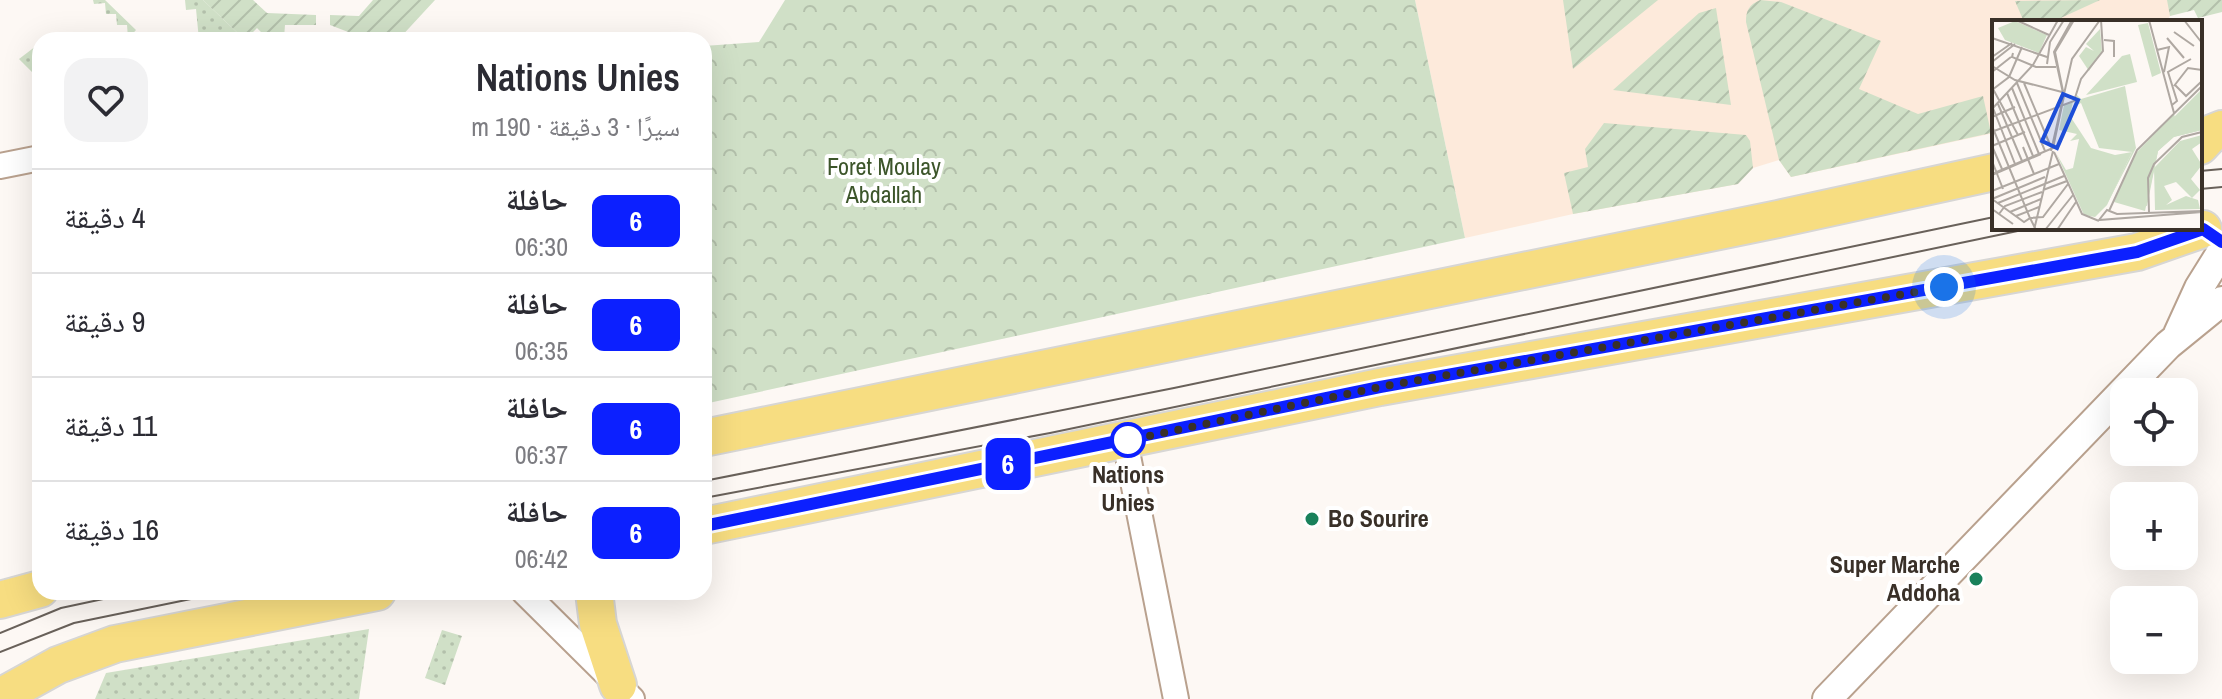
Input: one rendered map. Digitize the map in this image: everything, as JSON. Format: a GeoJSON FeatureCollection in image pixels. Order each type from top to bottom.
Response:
{"type":"FeatureCollection","features":[{"type":"Feature","properties":{"kind":"main road"},"geometry":{"type":"LineString","coordinates":[[712,436],[1992,172]]}},
{"type":"Feature","properties":{"kind":"main road"},"geometry":{"type":"LineString","coordinates":[[712,524],[1380,387],[2212,237]]}},
{"type":"Feature","properties":{"kind":"main road"},"geometry":{"type":"LineString","coordinates":[[0,600],[32,591]]}},
{"type":"Feature","properties":{"kind":"main road"},"geometry":{"type":"LineString","coordinates":[[0,697],[58,665],[115,644],[337,600]]}},
{"type":"Feature","properties":{"kind":"main road"},"geometry":{"type":"LineString","coordinates":[[595,600],[598,624],[625,692]]}},
{"type":"Feature","properties":{"kind":"street"},"geometry":{"type":"LineString","coordinates":[[0,166],[32,160]]}},
{"type":"Feature","properties":{"kind":"street"},"geometry":{"type":"LineString","coordinates":[[2178,335],[2199,288],[2212,237]]}},
{"type":"Feature","properties":{"kind":"street"},"geometry":{"type":"LineString","coordinates":[[1827,699],[2178,335],[2222,301]]}},
{"type":"Feature","properties":{"kind":"street"},"geometry":{"type":"LineString","coordinates":[[1125,441],[1176,699]]}},
{"type":"Feature","properties":{"kind":"street"},"geometry":{"type":"LineString","coordinates":[[532,600],[625,692]]}},
{"type":"Feature","properties":{"kind":"shaded area"},"geometry":{"type":"Polygon","coordinates":[[[1415,0],[2207,0],[2167,20],[1992,20],[1992,133],[1791,177],[1779,160],[1753,168],[1738,184],[1573,214],[1465,238],[1415,0]]]}},
{"type":"Feature","properties":{"kind":"green space"},"geometry":{"type":"Polygon","coordinates":[[[93,0],[105,0],[136,30],[128,32],[127,25],[117,25],[116,14],[106,14],[105,3],[94,4],[93,0]]]}},
{"type":"Feature","properties":{"kind":"green space"},"geometry":{"type":"Polygon","coordinates":[[[185,0],[203,0],[237,32],[198,32],[196,9],[186,10],[185,0]]]}},
{"type":"Feature","properties":{"kind":"green space"},"geometry":{"type":"Polygon","coordinates":[[[203,0],[253,0],[267,13],[316,15],[316,25],[285,25],[284,32],[261,32],[257,28],[253,32],[237,32],[203,0]]]}},
{"type":"Feature","properties":{"kind":"green space"},"geometry":{"type":"Polygon","coordinates":[[[373,0],[435,0],[405,32],[348,32],[330,25],[330,15],[359,16],[373,0]]]}},
{"type":"Feature","properties":{"kind":"green space","name":"Foret Moulay Abdallah"},"geometry":{"type":"Polygon","coordinates":[[[785,0],[1415,0],[1465,238],[712,402],[712,45],[759,42],[785,0]]]}},
{"type":"Feature","properties":{"kind":"green space"},"geometry":{"type":"Polygon","coordinates":[[[1563,0],[1658,0],[1573,69],[1563,0]]]}},
{"type":"Feature","properties":{"kind":"green space"},"geometry":{"type":"Polygon","coordinates":[[[1760,0],[1781,2],[1881,41],[1859,89],[1918,114],[1983,96],[1991,133],[1791,177],[1779,160],[1746,22],[1749,8],[1760,0]]]}},
{"type":"Feature","properties":{"kind":"green space"},"geometry":{"type":"Polygon","coordinates":[[[2100,0],[2056,20],[2023,20],[2015,1],[2100,0]]]}},
{"type":"Feature","properties":{"kind":"green space"},"geometry":{"type":"Polygon","coordinates":[[[2167,0],[2222,0],[2222,12],[2198,18],[2194,10],[2170,16],[2167,0]]]}},
{"type":"Feature","properties":{"kind":"green space"},"geometry":{"type":"Polygon","coordinates":[[[1716,8],[1731,105],[1613,90],[1699,13],[1716,8]]]}},
{"type":"Feature","properties":{"kind":"green space"},"geometry":{"type":"Polygon","coordinates":[[[32,49],[32,72],[19,59],[32,49]]]}},
{"type":"Feature","properties":{"kind":"green space"},"geometry":{"type":"Polygon","coordinates":[[[1604,123],[1746,135],[1750,141],[1753,168],[1738,184],[1573,214],[1564,173],[1588,167],[1585,149],[1604,123]]]}},
{"type":"Feature","properties":{"kind":"green space"},"geometry":{"type":"Polygon","coordinates":[[[369,629],[359,699],[95,699],[106,673],[369,629]]]}},
{"type":"Feature","properties":{"kind":"green space"},"geometry":{"type":"Polygon","coordinates":[[[442,630],[462,636],[445,685],[425,678],[442,630]]]}},
{"type":"Feature","properties":{"kind":"tram line"},"geometry":{"type":"LineString","coordinates":[[2202,171],[2222,169]]}},
{"type":"Feature","properties":{"kind":"tram line"},"geometry":{"type":"LineString","coordinates":[[2202,189],[2222,187]]}},
{"type":"Feature","properties":{"kind":"tram line"},"geometry":{"type":"LineString","coordinates":[[712,479],[1174,388],[1992,217]]}},
{"type":"Feature","properties":{"kind":"tram line"},"geometry":{"type":"LineString","coordinates":[[712,496],[1050,433],[2022,230]]}},
{"type":"Feature","properties":{"kind":"tram line"},"geometry":{"type":"LineString","coordinates":[[0,633],[61,608],[98,600]]}},
{"type":"Feature","properties":{"kind":"tram line"},"geometry":{"type":"LineString","coordinates":[[0,652],[74,623],[186,600]]}},
{"type":"Feature","properties":{"kind":"bus line","name":"6"},"geometry":{"type":"LineString","coordinates":[[2202,229],[2222,242]]}},
{"type":"Feature","properties":{"kind":"bus line","name":"6"},"geometry":{"type":"LineString","coordinates":[[712,524],[1380,387],[2137,252],[2200,230]]}},
{"type":"Feature","properties":{"kind":"place","name":"Nations Unies"},"geometry":{"type":"Point","coordinates":[1128,440]}},
{"type":"Feature","properties":{"kind":"place","name":"Bo Sourire"},"geometry":{"type":"Point","coordinates":[1312,519]}},
{"type":"Feature","properties":{"kind":"place","name":"Super Marche Addoha"},"geometry":{"type":"Point","coordinates":[1976,579]}},
{"type":"Feature","properties":{"kind":"route"},"geometry":{"type":"LineString","coordinates":[[1128,440],[1125,441],[1380,387],[1944,287]]}}]}
